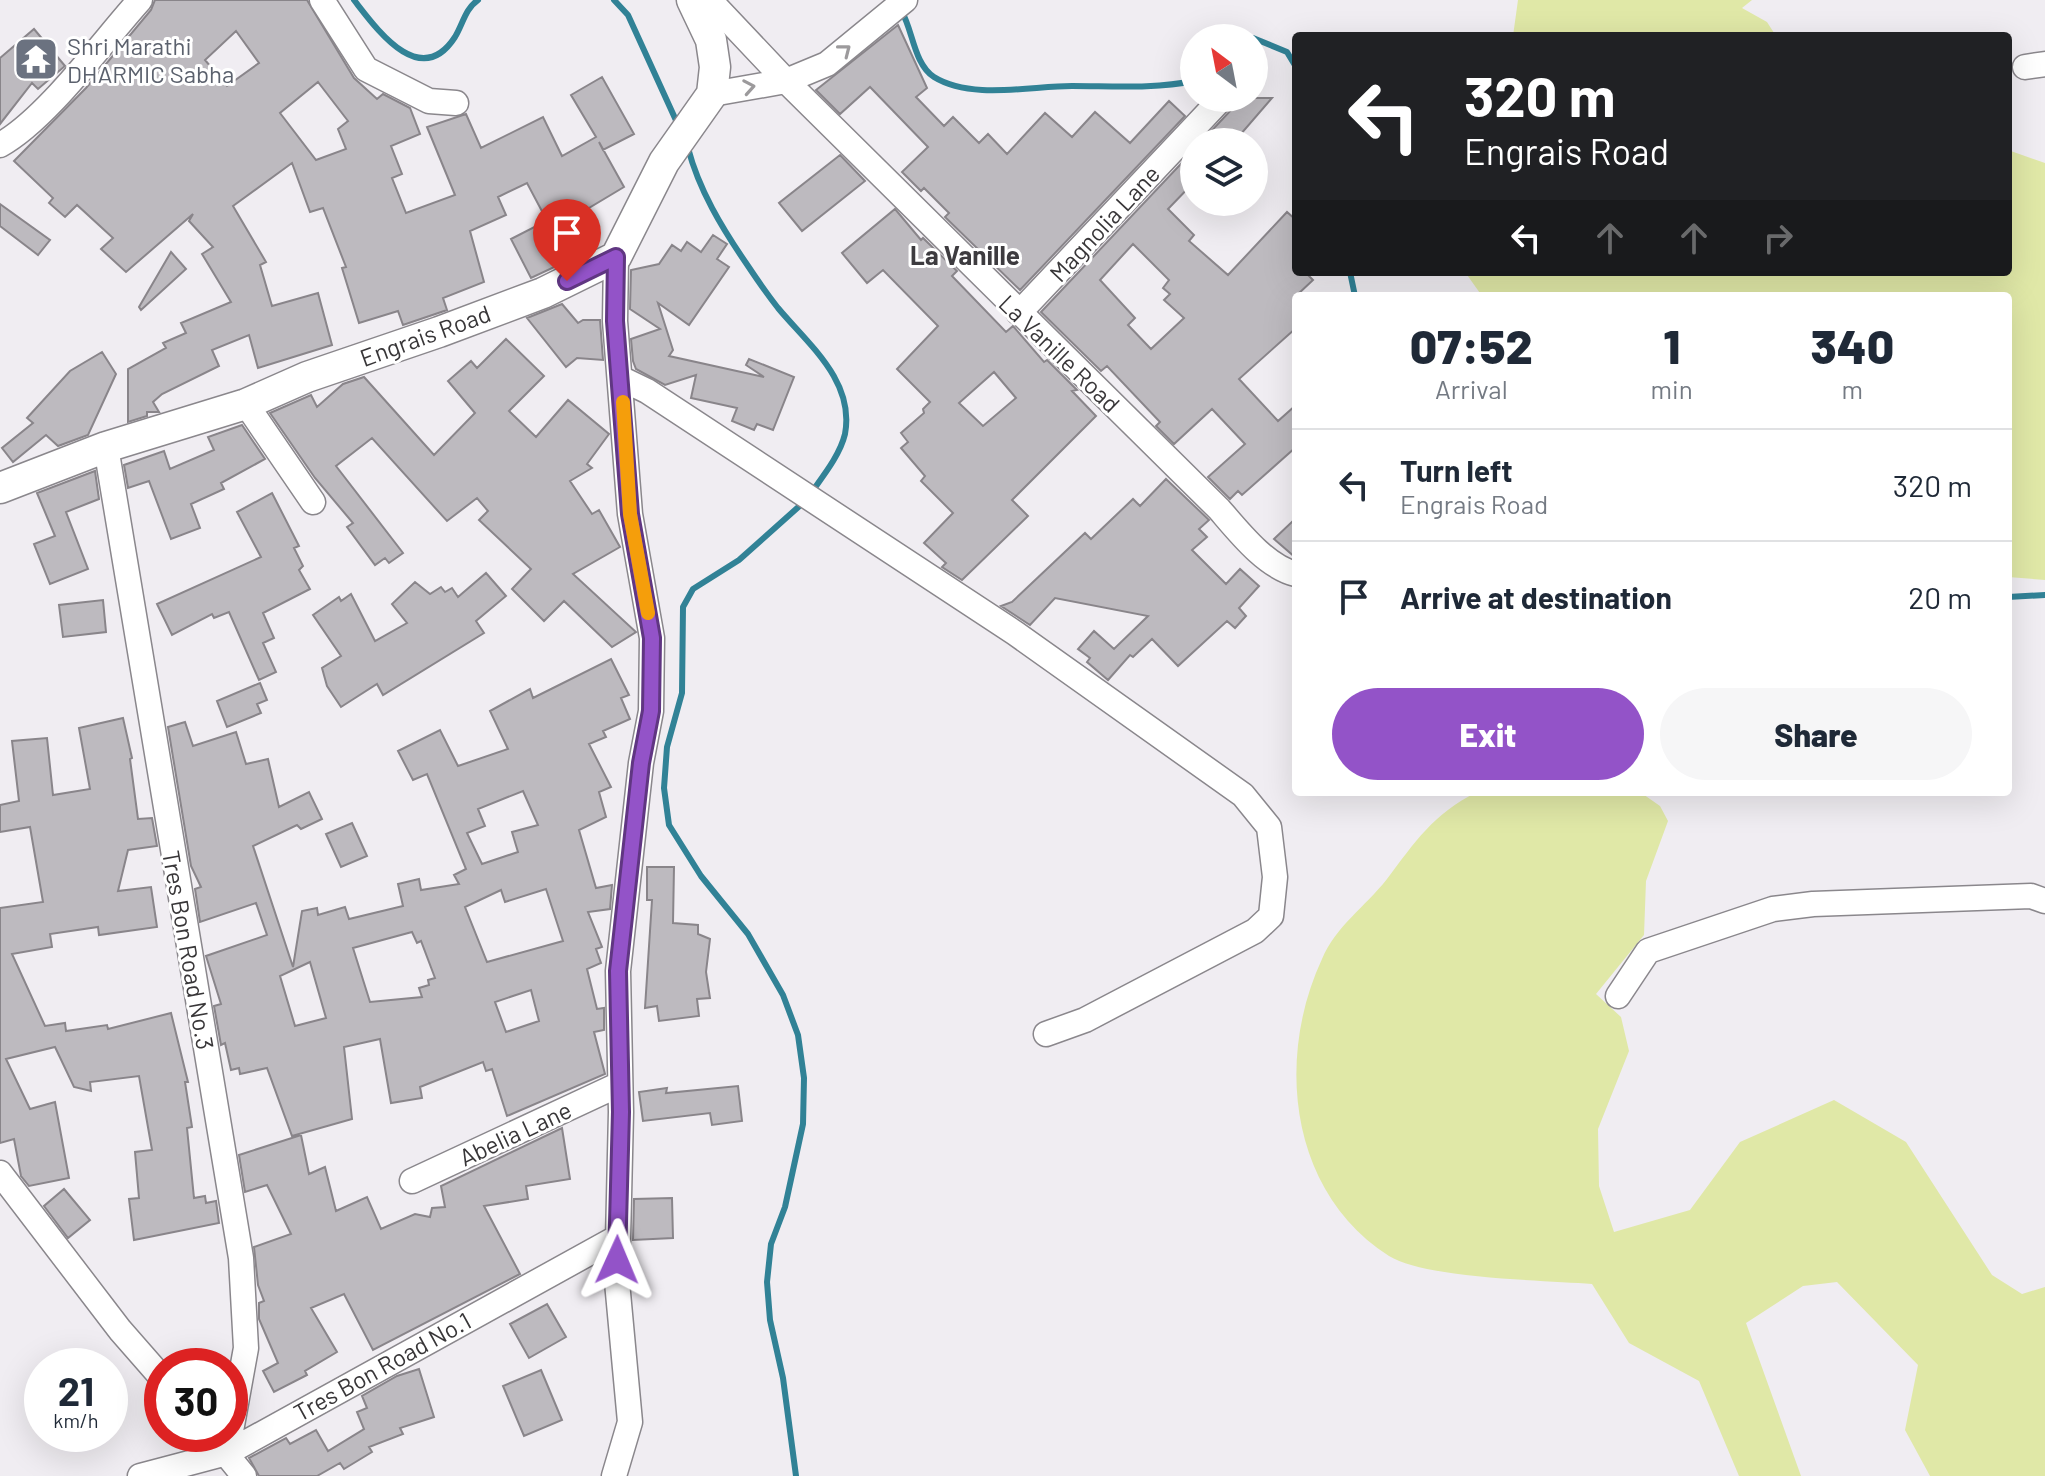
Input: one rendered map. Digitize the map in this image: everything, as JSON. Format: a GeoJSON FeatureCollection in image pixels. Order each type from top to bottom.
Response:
{"type":"FeatureCollection","features":[{"type":"Feature","properties":{"kind":"street"},"geometry":{"type":"LineString","coordinates":[[0,145],[12,138],[51,100],[140,0]]}},
{"type":"Feature","properties":{"kind":"street"},"geometry":{"type":"LineString","coordinates":[[322,0],[366,69],[429,101],[456,103]]}},
{"type":"Feature","properties":{"kind":"street"},"geometry":{"type":"LineString","coordinates":[[707,103],[786,81],[827,64],[905,0]]}},
{"type":"Feature","properties":{"kind":"street"},"geometry":{"type":"LineString","coordinates":[[614,1476],[630,1422],[617,1282],[619,949],[651,711],[652,638],[630,514],[615,321],[616,257],[678,139],[707,103],[715,67],[711,40],[698,3]]}},
{"type":"Feature","properties":{"kind":"street","name":"La Vanille Road"},"geometry":{"type":"LineString","coordinates":[[698,3],[718,9],[786,81],[1243,536],[1292,578]]}},
{"type":"Feature","properties":{"kind":"street","name":"Magnolia Lane"},"geometry":{"type":"LineString","coordinates":[[1019,313],[1209,112]]}},
{"type":"Feature","properties":{"kind":"street","name":"Engrais Road"},"geometry":{"type":"LineString","coordinates":[[0,488],[106,447],[246,404],[307,377],[543,293],[616,257]]}},
{"type":"Feature","properties":{"kind":"street"},"geometry":{"type":"LineString","coordinates":[[620,378],[647,391],[1015,633],[1243,795],[1269,827],[1275,877],[1271,916],[1263,924],[1085,1020],[1046,1034]]}},
{"type":"Feature","properties":{"kind":"street"},"geometry":{"type":"LineString","coordinates":[[246,404],[313,502]]}},
{"type":"Feature","properties":{"kind":"street","name":"Tres Bon Road No.3"},"geometry":{"type":"LineString","coordinates":[[106,447],[241,1258],[246,1348],[227,1453]]}},
{"type":"Feature","properties":{"kind":"street"},"geometry":{"type":"LineString","coordinates":[[1618,996],[1648,951],[1773,909],[1813,904],[2031,896],[2045,901]]}},
{"type":"Feature","properties":{"kind":"street","name":"Abelia Lane"},"geometry":{"type":"LineString","coordinates":[[412,1181],[618,1085]]}},
{"type":"Feature","properties":{"kind":"street"},"geometry":{"type":"LineString","coordinates":[[0,1173],[144,1357]]}},
{"type":"Feature","properties":{"kind":"street","name":"Tres Bon Road No.1"},"geometry":{"type":"LineString","coordinates":[[140,1476],[227,1453],[618,1237]]}},
{"type":"Feature","properties":{"kind":"street"},"geometry":{"type":"LineString","coordinates":[[227,1453],[244,1476]]}},
{"type":"Feature","properties":{"kind":"green space"},"geometry":{"type":"Polygon","coordinates":[[[1518,0],[1752,0],[1742,8],[1767,22],[1773,32],[1514,32],[1518,0]]]}},
{"type":"Feature","properties":{"kind":"green space"},"geometry":{"type":"Polygon","coordinates":[[[2012,151],[2045,163],[2045,580],[2012,577],[2012,292],[1479,292],[1468,276],[2012,276],[2012,151]]]}},
{"type":"Feature","properties":{"kind":"green space"},"geometry":{"type":"Polygon","coordinates":[[[1470,796],[1646,796],[1660,806],[1668,821],[1646,881],[1644,935],[1596,994],[1621,1017],[1629,1051],[1598,1129],[1599,1186],[1614,1232],[1690,1210],[1740,1142],[1834,1100],[1906,1142],[1992,1275],[2022,1294],[2045,1287],[2045,1476],[1930,1476],[1905,1430],[1918,1365],[1837,1282],[1803,1286],[1746,1323],[1801,1476],[1739,1476],[1699,1381],[1629,1343],[1592,1284],[1430,1270],[1389,1256],[1356,1229],[1330,1197],[1312,1161],[1301,1122],[1296,1081],[1299,1039],[1307,998],[1328,947],[1343,927],[1426,830],[1470,796]]]}},
{"type":"Feature","properties":{"kind":"building"},"geometry":{"type":"Polygon","coordinates":[[[155,0],[307,0],[354,78],[377,99],[383,94],[410,108],[420,134],[391,146],[402,174],[392,178],[406,213],[455,195],[427,127],[466,114],[481,148],[543,117],[562,156],[596,137],[571,95],[602,77],[634,134],[603,150],[624,187],[552,230],[527,183],[498,197],[506,215],[470,231],[484,282],[443,298],[447,310],[403,325],[398,311],[359,323],[342,268],[346,267],[323,208],[310,212],[292,163],[233,206],[266,262],[260,265],[272,306],[318,293],[332,345],[258,368],[249,335],[212,350],[219,366],[162,394],[153,402],[159,412],[147,412],[147,416],[128,422],[128,369],[166,348],[163,343],[186,333],[181,323],[231,302],[202,254],[213,247],[189,221],[193,214],[126,272],[101,249],[113,238],[77,205],[65,217],[49,203],[53,198],[14,161],[86,88],[151,10],[155,0]],[[236,31],[205,60],[227,86],[259,63],[236,31]],[[318,82],[280,113],[316,160],[346,149],[338,129],[348,121],[318,82]]]}},
{"type":"Feature","properties":{"kind":"building"},"geometry":{"type":"Polygon","coordinates":[[[898,25],[927,88],[916,97],[944,126],[953,117],[979,143],[988,134],[1007,154],[1045,113],[1072,137],[1095,112],[1130,143],[1169,101],[1185,116],[1020,290],[945,217],[949,213],[924,188],[921,191],[902,172],[928,147],[870,87],[840,114],[816,90],[898,25]]]}},
{"type":"Feature","properties":{"kind":"building"},"geometry":{"type":"Polygon","coordinates":[[[34,29],[65,66],[38,89],[32,83],[0,124],[0,58],[34,29]]]}},
{"type":"Feature","properties":{"kind":"building"},"geometry":{"type":"Polygon","coordinates":[[[1229,112],[1260,112],[1246,128],[1214,128],[1229,112]]]}},
{"type":"Feature","properties":{"kind":"building"},"geometry":{"type":"Polygon","coordinates":[[[840,155],[865,181],[802,231],[779,203],[840,155]]]}},
{"type":"Feature","properties":{"kind":"building"},"geometry":{"type":"Polygon","coordinates":[[[1180,165],[1180,197],[1168,209],[1194,235],[1189,241],[1228,275],[1287,212],[1292,216],[1292,276],[1309,276],[1313,280],[1300,292],[1292,292],[1292,332],[1239,379],[1278,421],[1292,409],[1292,451],[1242,495],[1238,491],[1230,499],[1208,477],[1245,444],[1212,409],[1174,444],[1156,426],[1160,422],[1107,366],[1101,371],[1041,312],[1180,165]],[[1133,244],[1100,280],[1135,318],[1128,325],[1151,349],[1184,318],[1164,300],[1170,294],[1163,288],[1169,280],[1133,244]]]}},
{"type":"Feature","properties":{"kind":"building"},"geometry":{"type":"Polygon","coordinates":[[[0,204],[50,240],[38,255],[0,226],[0,204]]]}},
{"type":"Feature","properties":{"kind":"building"},"geometry":{"type":"Polygon","coordinates":[[[895,209],[921,240],[923,238],[957,271],[952,276],[1006,332],[1013,326],[1044,362],[1047,360],[1077,390],[1072,391],[1096,416],[1012,500],[1028,516],[962,580],[942,567],[946,563],[924,543],[953,513],[921,481],[925,476],[901,448],[908,442],[901,433],[924,413],[923,409],[930,402],[897,369],[938,326],[883,270],[867,283],[842,253],[895,209]],[[994,372],[959,403],[983,426],[1016,398],[994,372]]]}},
{"type":"Feature","properties":{"kind":"building"},"geometry":{"type":"Polygon","coordinates":[[[544,222],[565,262],[531,278],[511,239],[544,222]]]}},
{"type":"Feature","properties":{"kind":"building"},"geometry":{"type":"Polygon","coordinates":[[[713,235],[727,244],[717,259],[729,267],[689,325],[658,303],[673,350],[669,356],[764,377],[746,365],[749,359],[794,377],[773,430],[757,424],[754,430],[732,421],[737,408],[691,398],[696,375],[665,385],[636,369],[633,361],[631,339],[660,329],[630,309],[631,270],[659,264],[672,245],[681,251],[687,242],[701,252],[713,235]]]}},
{"type":"Feature","properties":{"kind":"building"},"geometry":{"type":"Polygon","coordinates":[[[171,252],[186,269],[141,310],[139,307],[171,252]]]}},
{"type":"Feature","properties":{"kind":"building"},"geometry":{"type":"Polygon","coordinates":[[[562,304],[578,323],[600,320],[603,360],[577,358],[566,367],[527,318],[562,304]]]}},
{"type":"Feature","properties":{"kind":"building"},"geometry":{"type":"Polygon","coordinates":[[[506,339],[544,376],[509,411],[536,437],[568,400],[609,434],[587,464],[592,468],[570,481],[592,514],[599,510],[620,547],[573,574],[636,632],[612,647],[564,601],[544,621],[512,589],[531,569],[479,520],[488,511],[477,498],[447,521],[372,438],[336,466],[403,553],[389,563],[385,558],[375,565],[347,527],[353,523],[315,478],[270,413],[311,395],[317,407],[343,384],[364,377],[434,455],[475,413],[448,381],[471,361],[477,368],[506,339]]]}},
{"type":"Feature","properties":{"kind":"building"},"geometry":{"type":"Polygon","coordinates":[[[102,352],[116,374],[88,435],[58,446],[46,435],[13,462],[2,448],[33,423],[27,418],[70,371],[102,352]]]}},
{"type":"Feature","properties":{"kind":"building"},"geometry":{"type":"Polygon","coordinates":[[[242,425],[265,459],[221,483],[224,489],[191,504],[200,528],[171,539],[149,481],[128,488],[124,465],[164,451],[170,469],[214,450],[208,437],[242,425]]]}},
{"type":"Feature","properties":{"kind":"building"},"geometry":{"type":"Polygon","coordinates":[[[95,471],[99,499],[66,512],[88,569],[50,584],[34,544],[55,536],[37,493],[95,471]]]}},
{"type":"Feature","properties":{"kind":"building"},"geometry":{"type":"Polygon","coordinates":[[[1166,479],[1209,520],[1199,529],[1207,537],[1192,550],[1226,584],[1240,569],[1259,586],[1239,608],[1246,616],[1235,628],[1227,621],[1178,666],[1152,639],[1133,657],[1130,655],[1108,680],[1087,662],[1090,658],[1078,649],[1094,631],[1114,649],[1148,616],[1055,598],[1030,625],[1001,606],[1012,602],[1085,533],[1091,539],[1133,499],[1140,506],[1166,479]]]}},
{"type":"Feature","properties":{"kind":"building"},"geometry":{"type":"Polygon","coordinates":[[[272,493],[299,546],[294,548],[303,566],[299,570],[310,589],[263,613],[274,638],[263,643],[276,672],[259,680],[229,612],[214,618],[212,614],[172,635],[157,604],[261,557],[237,512],[272,493]]]}},
{"type":"Feature","properties":{"kind":"building"},"geometry":{"type":"Polygon","coordinates":[[[1292,522],[1292,555],[1274,539],[1292,522]]]}},
{"type":"Feature","properties":{"kind":"building"},"geometry":{"type":"Polygon","coordinates":[[[486,573],[506,596],[476,621],[484,633],[383,695],[377,684],[341,707],[327,686],[322,668],[341,656],[313,615],[339,597],[341,601],[351,594],[375,641],[407,623],[392,604],[415,582],[430,594],[441,587],[445,592],[452,588],[458,597],[486,573]]]}},
{"type":"Feature","properties":{"kind":"building"},"geometry":{"type":"Polygon","coordinates":[[[103,600],[106,632],[63,637],[59,605],[103,600]]]}},
{"type":"Feature","properties":{"kind":"building"},"geometry":{"type":"Polygon","coordinates":[[[611,659],[629,695],[621,698],[630,719],[603,731],[606,737],[589,744],[611,787],[599,792],[606,817],[579,830],[596,888],[612,885],[610,909],[588,912],[602,947],[596,949],[601,963],[587,969],[597,1009],[604,1008],[604,1030],[594,1032],[605,1074],[507,1116],[492,1069],[486,1071],[483,1062],[420,1087],[422,1098],[391,1103],[380,1039],[344,1047],[352,1119],[292,1136],[267,1068],[240,1074],[239,1068],[231,1070],[225,1043],[221,1045],[214,1006],[221,1004],[206,956],[267,935],[256,903],[200,922],[195,889],[201,887],[191,866],[168,727],[185,722],[193,746],[236,732],[246,764],[268,759],[279,807],[309,792],[322,819],[301,829],[297,825],[253,846],[293,967],[302,911],[317,908],[318,915],[345,907],[349,919],[403,906],[398,884],[419,879],[421,890],[459,884],[454,875],[466,869],[427,774],[413,780],[398,751],[440,730],[458,766],[508,749],[490,711],[530,689],[533,698],[611,659]],[[523,791],[478,809],[485,826],[467,833],[482,864],[518,852],[512,832],[538,825],[523,791]],[[546,889],[505,902],[501,890],[465,907],[487,962],[563,941],[546,889]],[[412,932],[353,948],[370,1002],[422,997],[419,988],[429,985],[428,980],[435,978],[421,941],[417,943],[412,932]],[[310,962],[280,976],[295,1026],[326,1018],[310,962]],[[531,990],[495,1002],[506,1032],[539,1021],[531,990]]]}},
{"type":"Feature","properties":{"kind":"building"},"geometry":{"type":"Polygon","coordinates":[[[260,683],[267,700],[257,704],[261,713],[227,727],[217,701],[260,683]]]}},
{"type":"Feature","properties":{"kind":"building"},"geometry":{"type":"Polygon","coordinates":[[[123,718],[132,758],[138,819],[152,818],[157,846],[128,850],[118,891],[151,887],[157,927],[99,935],[98,927],[50,934],[52,947],[12,954],[45,1026],[65,1023],[66,1031],[107,1025],[108,1029],[171,1013],[188,1082],[185,1082],[192,1127],[187,1128],[194,1198],[205,1196],[206,1203],[216,1201],[219,1223],[134,1240],[129,1199],[139,1198],[135,1152],[152,1150],[139,1076],[90,1082],[91,1091],[74,1087],[55,1047],[6,1059],[30,1109],[55,1102],[69,1178],[29,1186],[21,1176],[14,1139],[0,1143],[0,908],[43,902],[30,827],[0,832],[0,805],[19,801],[12,741],[47,738],[53,795],[90,789],[79,728],[123,718]]]}},
{"type":"Feature","properties":{"kind":"building"},"geometry":{"type":"Polygon","coordinates":[[[352,823],[367,856],[341,867],[326,834],[352,823]]]}},
{"type":"Feature","properties":{"kind":"building"},"geometry":{"type":"Polygon","coordinates":[[[647,867],[674,867],[673,923],[698,925],[698,934],[710,939],[706,972],[710,998],[697,999],[699,1016],[659,1021],[657,1006],[645,1008],[652,900],[647,900],[647,867]]]}},
{"type":"Feature","properties":{"kind":"building"},"geometry":{"type":"Polygon","coordinates":[[[738,1086],[742,1121],[712,1125],[710,1113],[643,1121],[639,1092],[667,1088],[666,1093],[738,1086]]]}},
{"type":"Feature","properties":{"kind":"building"},"geometry":{"type":"Polygon","coordinates":[[[562,1128],[570,1179],[526,1186],[528,1199],[484,1206],[520,1274],[373,1350],[344,1294],[311,1308],[337,1352],[305,1371],[307,1375],[274,1392],[263,1371],[278,1363],[259,1319],[259,1303],[264,1301],[258,1285],[254,1247],[291,1234],[267,1185],[245,1192],[239,1155],[301,1135],[309,1174],[325,1167],[336,1211],[367,1197],[381,1229],[415,1214],[430,1217],[432,1208],[445,1207],[441,1186],[562,1128]]]}},
{"type":"Feature","properties":{"kind":"building"},"geometry":{"type":"Polygon","coordinates":[[[64,1189],[90,1220],[68,1238],[44,1206],[64,1189]]]}},
{"type":"Feature","properties":{"kind":"building"},"geometry":{"type":"Polygon","coordinates":[[[672,1198],[673,1238],[633,1240],[634,1199],[672,1198]]]}},
{"type":"Feature","properties":{"kind":"building"},"geometry":{"type":"Polygon","coordinates":[[[547,1304],[566,1337],[529,1358],[510,1324],[547,1304]]]}},
{"type":"Feature","properties":{"kind":"building"},"geometry":{"type":"Polygon","coordinates":[[[419,1369],[434,1417],[400,1428],[403,1434],[369,1447],[372,1452],[344,1469],[340,1463],[317,1476],[259,1476],[249,1458],[286,1438],[290,1444],[316,1430],[328,1451],[364,1429],[357,1412],[367,1408],[362,1396],[397,1376],[419,1369]]]}},
{"type":"Feature","properties":{"kind":"building"},"geometry":{"type":"Polygon","coordinates":[[[541,1370],[562,1420],[524,1436],[503,1386],[541,1370]]]}},
{"type":"Feature","properties":{"kind":"waterway"},"geometry":{"type":"LineString","coordinates":[[354,0],[386,38],[400,49],[413,56],[428,58],[442,52],[455,37],[467,12],[478,0]]}},
{"type":"Feature","properties":{"kind":"waterway"},"geometry":{"type":"LineString","coordinates":[[614,0],[628,15],[679,127]]}},
{"type":"Feature","properties":{"kind":"waterway"},"geometry":{"type":"LineString","coordinates":[[902,12],[922,64],[934,77],[949,84],[1002,90],[1180,84]]}},
{"type":"Feature","properties":{"kind":"waterway"},"geometry":{"type":"LineString","coordinates":[[1268,44],[1287,52],[1292,60]]}},
{"type":"Feature","properties":{"kind":"waterway"},"geometry":{"type":"LineString","coordinates":[[688,148],[705,194],[728,236],[774,303],[826,365],[843,397],[846,415],[843,442],[811,493]]}},
{"type":"Feature","properties":{"kind":"waterway"},"geometry":{"type":"LineString","coordinates":[[1351,276],[1354,292]]}},
{"type":"Feature","properties":{"kind":"waterway"},"geometry":{"type":"LineString","coordinates":[[796,1476],[783,1378],[770,1320],[767,1282],[771,1244],[785,1207],[803,1124],[804,1078],[798,1035],[783,995],[748,934],[701,876],[669,825],[664,788],[667,747],[682,693],[683,607],[693,589],[739,560],[804,502]]}},
{"type":"Feature","properties":{"kind":"waterway"},"geometry":{"type":"LineString","coordinates":[[2012,597],[2045,595]]}},
{"type":"Feature","properties":{"kind":"slow traffic"},"geometry":{"type":"LineString","coordinates":[[623,402],[630,514],[648,613]]}},
{"type":"Feature","properties":{"kind":"place","name":"Shri Marathi DHARMIC Sabha"},"geometry":{"type":"Point","coordinates":[36,59]}},
{"type":"Feature","properties":{"kind":"district","name":"La Vanille"},"geometry":{"type":"Point","coordinates":[965,254]}},
{"type":"Feature","properties":{"kind":"route"},"geometry":{"type":"LineString","coordinates":[[567,281],[616,257],[615,321],[630,514],[652,638],[651,711],[641,763],[619,949],[618,1085],[621,1112],[617,1260]]}}]}
